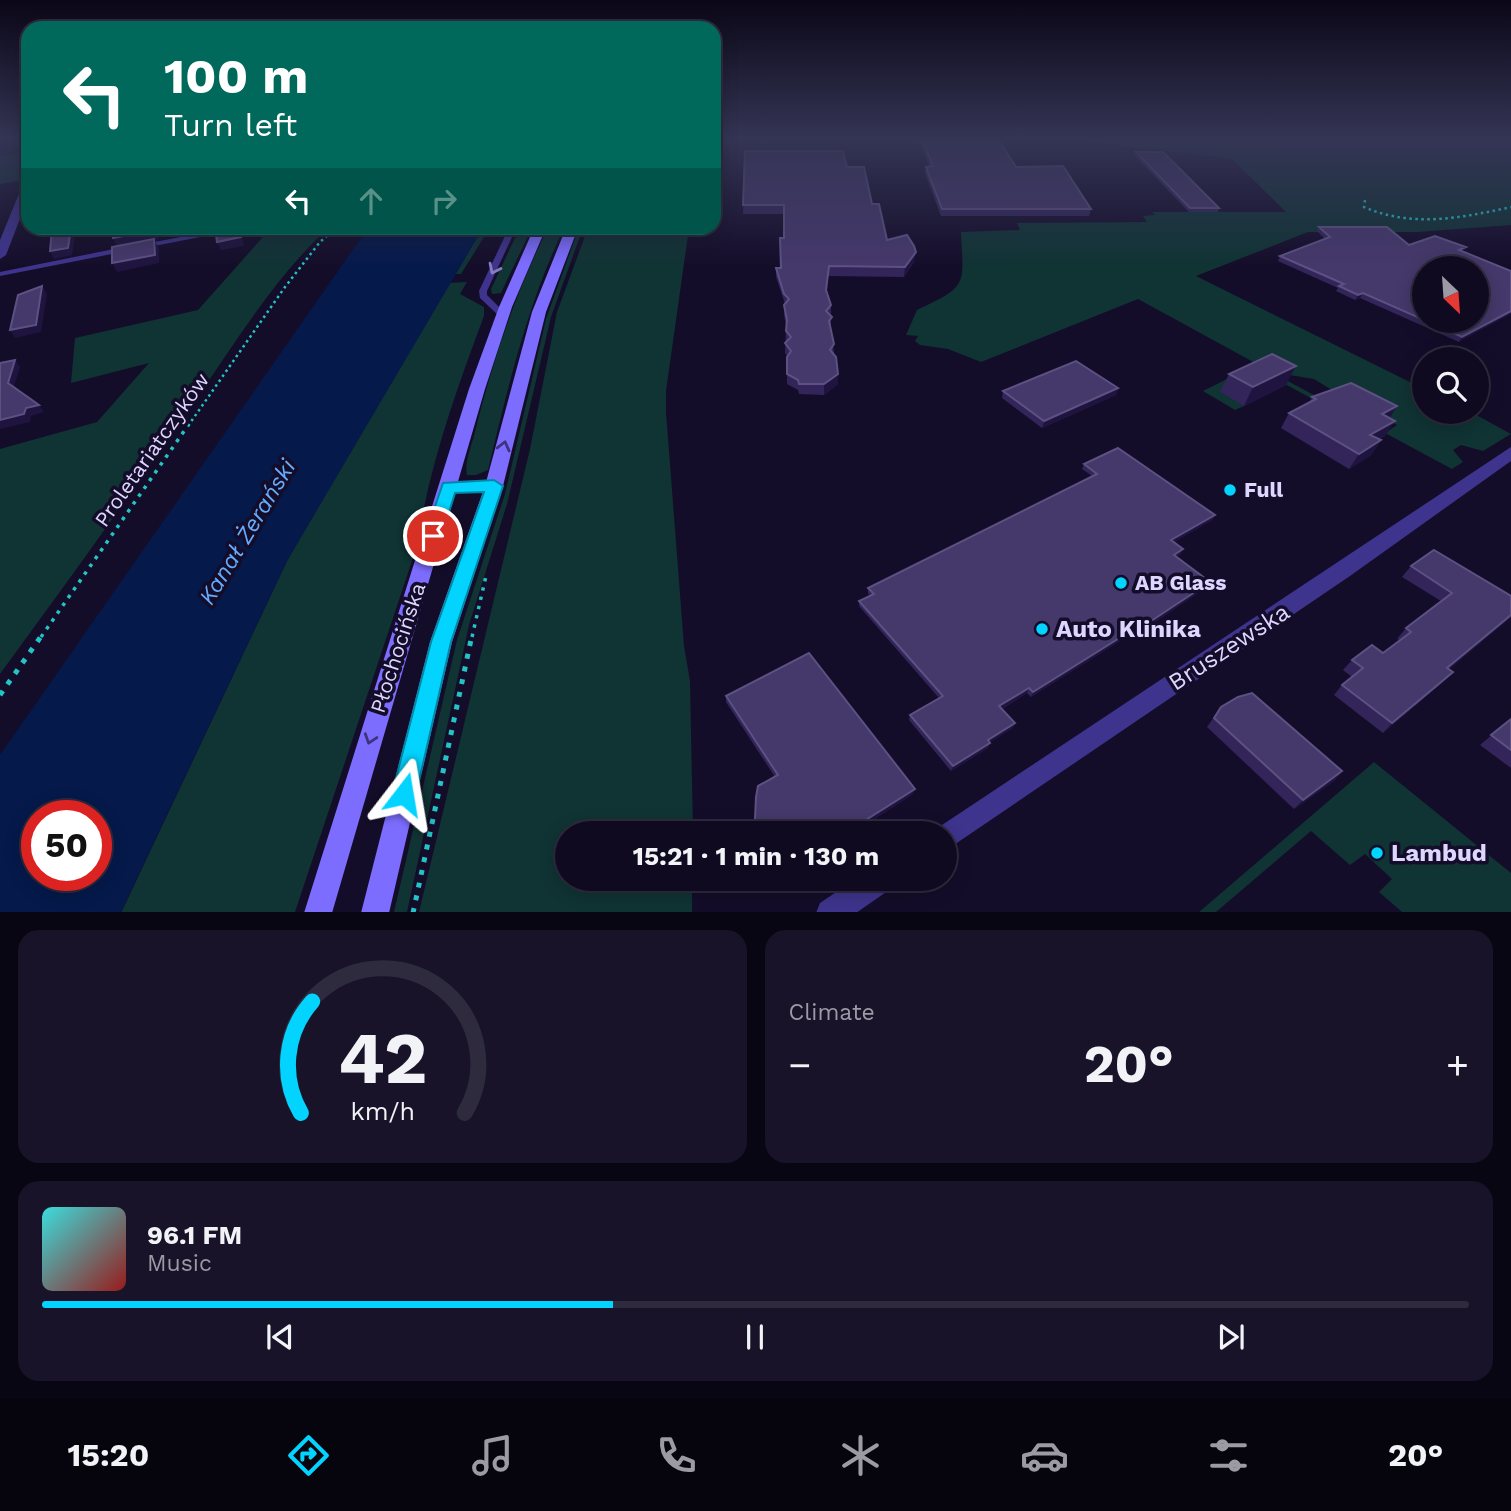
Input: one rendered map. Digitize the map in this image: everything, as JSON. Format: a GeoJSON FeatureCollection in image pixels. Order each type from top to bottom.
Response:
{"type":"FeatureCollection","features":[{"type":"Feature","properties":{"kind":"main road","name":"Płochocińska"},"geometry":{"type":"LineString","coordinates":[[318,912],[502,314],[536,235]]}},
{"type":"Feature","properties":{"kind":"main road","name":"Płochocińska"},"geometry":{"type":"LineString","coordinates":[[375,912],[441,642],[494,486],[539,312],[569,235]]}},
{"type":"Feature","properties":{"kind":"street"},"geometry":{"type":"LineString","coordinates":[[0,255],[21,203]]}},
{"type":"Feature","properties":{"kind":"street","name":"Bruszewska"},"geometry":{"type":"LineString","coordinates":[[957,830],[1343,571],[1511,453]]}},
{"type":"Feature","properties":{"kind":"street"},"geometry":{"type":"LineString","coordinates":[[449,487],[494,486]]}},
{"type":"Feature","properties":{"kind":"street"},"geometry":{"type":"LineString","coordinates":[[830,912],[863,891]]}},
{"type":"Feature","properties":{"kind":"lane"},"geometry":{"type":"LineString","coordinates":[[0,274],[200,235]]}},
{"type":"Feature","properties":{"kind":"lane"},"geometry":{"type":"LineString","coordinates":[[502,314],[483,296],[483,291],[511,235]]}},
{"type":"Feature","properties":{"kind":"path"},"geometry":{"type":"LineString","coordinates":[[1365,200],[1364,207],[1378,215],[1399,220],[1453,217],[1511,208]]}},
{"type":"Feature","properties":{"kind":"path","name":"Proletariatczyków"},"geometry":{"type":"LineString","coordinates":[[0,695],[285,287],[328,235]]}},
{"type":"Feature","properties":{"kind":"path"},"geometry":{"type":"LineString","coordinates":[[412,912],[452,720],[488,567]]}},
{"type":"Feature","properties":{"kind":"green space"},"geometry":{"type":"Polygon","coordinates":[[[1256,183],[1511,183],[1511,225],[1418,232],[1308,232],[1196,276],[1412,383],[1412,424],[1489,422],[1511,434],[1483,451],[1461,445],[1453,450],[1463,462],[1452,469],[1385,433],[1397,425],[1356,405],[1314,379],[1271,372],[1353,416],[1349,419],[1263,372],[1244,406],[1235,410],[1203,391],[1257,364],[1138,299],[981,362],[948,349],[920,345],[915,341],[918,336],[906,335],[917,310],[945,296],[959,283],[962,275],[961,232],[1020,230],[1017,223],[1147,222],[1143,216],[1155,215],[1152,212],[1286,212],[1256,183]]]}},
{"type":"Feature","properties":{"kind":"green space"},"geometry":{"type":"Polygon","coordinates":[[[265,235],[321,235],[288,270],[252,317],[140,480],[0,674],[0,449],[97,422],[149,363],[71,383],[75,338],[198,310],[265,235]]]}},
{"type":"Feature","properties":{"kind":"green space"},"geometry":{"type":"Polygon","coordinates":[[[478,235],[492,235],[484,237],[461,274],[453,274],[478,235]]]}},
{"type":"Feature","properties":{"kind":"green space"},"geometry":{"type":"Polygon","coordinates":[[[529,235],[501,293],[492,294],[491,289],[515,238],[529,235]]]}},
{"type":"Feature","properties":{"kind":"green space"},"geometry":{"type":"Polygon","coordinates":[[[545,235],[561,235],[529,317],[488,470],[467,475],[469,454],[489,380],[525,277],[545,235]]]}},
{"type":"Feature","properties":{"kind":"green space"},"geometry":{"type":"Polygon","coordinates":[[[576,235],[580,235],[551,317],[507,504],[469,625],[407,912],[394,912],[457,640],[505,494],[546,319],[576,235]]]}},
{"type":"Feature","properties":{"kind":"green space"},"geometry":{"type":"Polygon","coordinates":[[[585,235],[688,235],[666,391],[666,412],[684,646],[690,681],[693,821],[555,821],[555,891],[692,891],[692,912],[419,912],[530,449],[557,312],[585,235]]]}},
{"type":"Feature","properties":{"kind":"green space"},"geometry":{"type":"Polygon","coordinates":[[[467,282],[460,294],[484,307],[484,316],[436,458],[417,546],[295,912],[121,912],[287,561],[448,283],[467,282]]]}},
{"type":"Feature","properties":{"kind":"green space","name":"Lambud"},"geometry":{"type":"Polygon","coordinates":[[[1374,762],[1511,873],[1511,912],[1402,912],[1379,892],[1392,879],[1365,854],[1350,865],[1311,831],[1216,912],[1199,912],[1374,762]]]}},
{"type":"Feature","properties":{"kind":"water","name":"Kanał Żerański"},"geometry":{"type":"Polygon","coordinates":[[[363,235],[479,235],[287,561],[121,912],[0,912],[0,755],[363,235]]]}},
{"type":"Feature","properties":{"kind":"building"},"geometry":{"type":"Polygon","coordinates":[[[744,183],[867,183],[872,204],[879,204],[887,240],[907,235],[914,246],[916,252],[905,267],[829,266],[826,290],[831,305],[826,311],[832,317],[829,321],[834,344],[830,350],[836,357],[838,374],[824,384],[799,384],[798,380],[787,374],[787,357],[791,351],[785,343],[791,337],[786,331],[784,305],[789,299],[784,294],[776,268],[781,268],[780,238],[784,238],[784,205],[743,205],[744,183]]]}},
{"type":"Feature","properties":{"kind":"building"},"geometry":{"type":"Polygon","coordinates":[[[932,183],[1074,183],[1091,209],[942,209],[932,183]]]}},
{"type":"Feature","properties":{"kind":"building"},"geometry":{"type":"Polygon","coordinates":[[[1165,183],[1194,183],[1219,208],[1190,208],[1165,183]]]}},
{"type":"Feature","properties":{"kind":"building"},"geometry":{"type":"Polygon","coordinates":[[[1319,227],[1387,227],[1409,245],[1435,236],[1466,247],[1459,250],[1474,256],[1412,256],[1412,315],[1363,293],[1358,295],[1339,286],[1344,284],[1280,256],[1330,237],[1319,227]]]}},
{"type":"Feature","properties":{"kind":"building"},"geometry":{"type":"Polygon","coordinates":[[[51,235],[70,235],[68,248],[50,251],[51,235]]]}},
{"type":"Feature","properties":{"kind":"building"},"geometry":{"type":"Polygon","coordinates":[[[216,235],[241,235],[241,237],[217,242],[216,235]]]}},
{"type":"Feature","properties":{"kind":"building"},"geometry":{"type":"Polygon","coordinates":[[[154,239],[155,255],[112,263],[112,247],[154,239]]]}},
{"type":"Feature","properties":{"kind":"building"},"geometry":{"type":"Polygon","coordinates":[[[1489,262],[1511,271],[1511,311],[1489,323],[1489,262]]]}},
{"type":"Feature","properties":{"kind":"building"},"geometry":{"type":"Polygon","coordinates":[[[42,286],[36,325],[10,330],[18,295],[42,286]]]}},
{"type":"Feature","properties":{"kind":"building"},"geometry":{"type":"Polygon","coordinates":[[[1453,333],[1470,333],[1462,337],[1453,333]]]}},
{"type":"Feature","properties":{"kind":"building"},"geometry":{"type":"Polygon","coordinates":[[[1272,354],[1296,366],[1253,387],[1229,374],[1272,354]]]}},
{"type":"Feature","properties":{"kind":"building"},"geometry":{"type":"Polygon","coordinates":[[[15,360],[8,383],[39,405],[26,408],[24,414],[0,420],[0,363],[15,360]]]}},
{"type":"Feature","properties":{"kind":"building"},"geometry":{"type":"Polygon","coordinates":[[[1076,361],[1118,388],[1044,421],[1003,391],[1076,361]]]}},
{"type":"Feature","properties":{"kind":"building"},"geometry":{"type":"Polygon","coordinates":[[[1351,383],[1397,406],[1382,414],[1395,421],[1370,435],[1381,440],[1359,454],[1289,413],[1316,399],[1312,397],[1351,383]]]}},
{"type":"Feature","properties":{"kind":"building"},"geometry":{"type":"Polygon","coordinates":[[[1118,448],[1215,515],[1171,540],[1183,549],[1174,555],[1210,582],[1133,633],[1129,632],[1033,692],[1029,688],[999,706],[1015,723],[988,740],[990,743],[953,766],[910,715],[943,696],[859,601],[874,594],[868,588],[1097,474],[1084,464],[1118,448]]]}},
{"type":"Feature","properties":{"kind":"building"},"geometry":{"type":"Polygon","coordinates":[[[1434,550],[1511,596],[1511,615],[1447,668],[1453,672],[1392,723],[1342,685],[1363,668],[1352,660],[1372,645],[1383,653],[1411,632],[1406,628],[1452,593],[1411,566],[1434,550]]]}},
{"type":"Feature","properties":{"kind":"building"},"geometry":{"type":"Polygon","coordinates":[[[809,653],[915,789],[864,821],[756,821],[758,786],[778,775],[726,696],[809,653]]]}},
{"type":"Feature","properties":{"kind":"building"},"geometry":{"type":"Polygon","coordinates":[[[1252,693],[1342,771],[1303,800],[1214,718],[1221,707],[1238,697],[1252,693]]]}},
{"type":"Feature","properties":{"kind":"building"},"geometry":{"type":"Polygon","coordinates":[[[1511,719],[1511,750],[1491,735],[1511,719]]]}},
{"type":"Feature","properties":{"kind":"place","name":"Full"},"geometry":{"type":"Point","coordinates":[1230,490]}},
{"type":"Feature","properties":{"kind":"place","name":"AB Glass"},"geometry":{"type":"Point","coordinates":[1121,583]}},
{"type":"Feature","properties":{"kind":"place","name":"Auto Klinika"},"geometry":{"type":"Point","coordinates":[1042,629]}},
{"type":"Feature","properties":{"kind":"place","name":"Lambud"},"geometry":{"type":"Point","coordinates":[1377,853]}},
{"type":"Feature","properties":{"kind":"route"},"geometry":{"type":"LineString","coordinates":[[404,794],[441,642],[494,486],[449,487],[433,536]]}}]}
